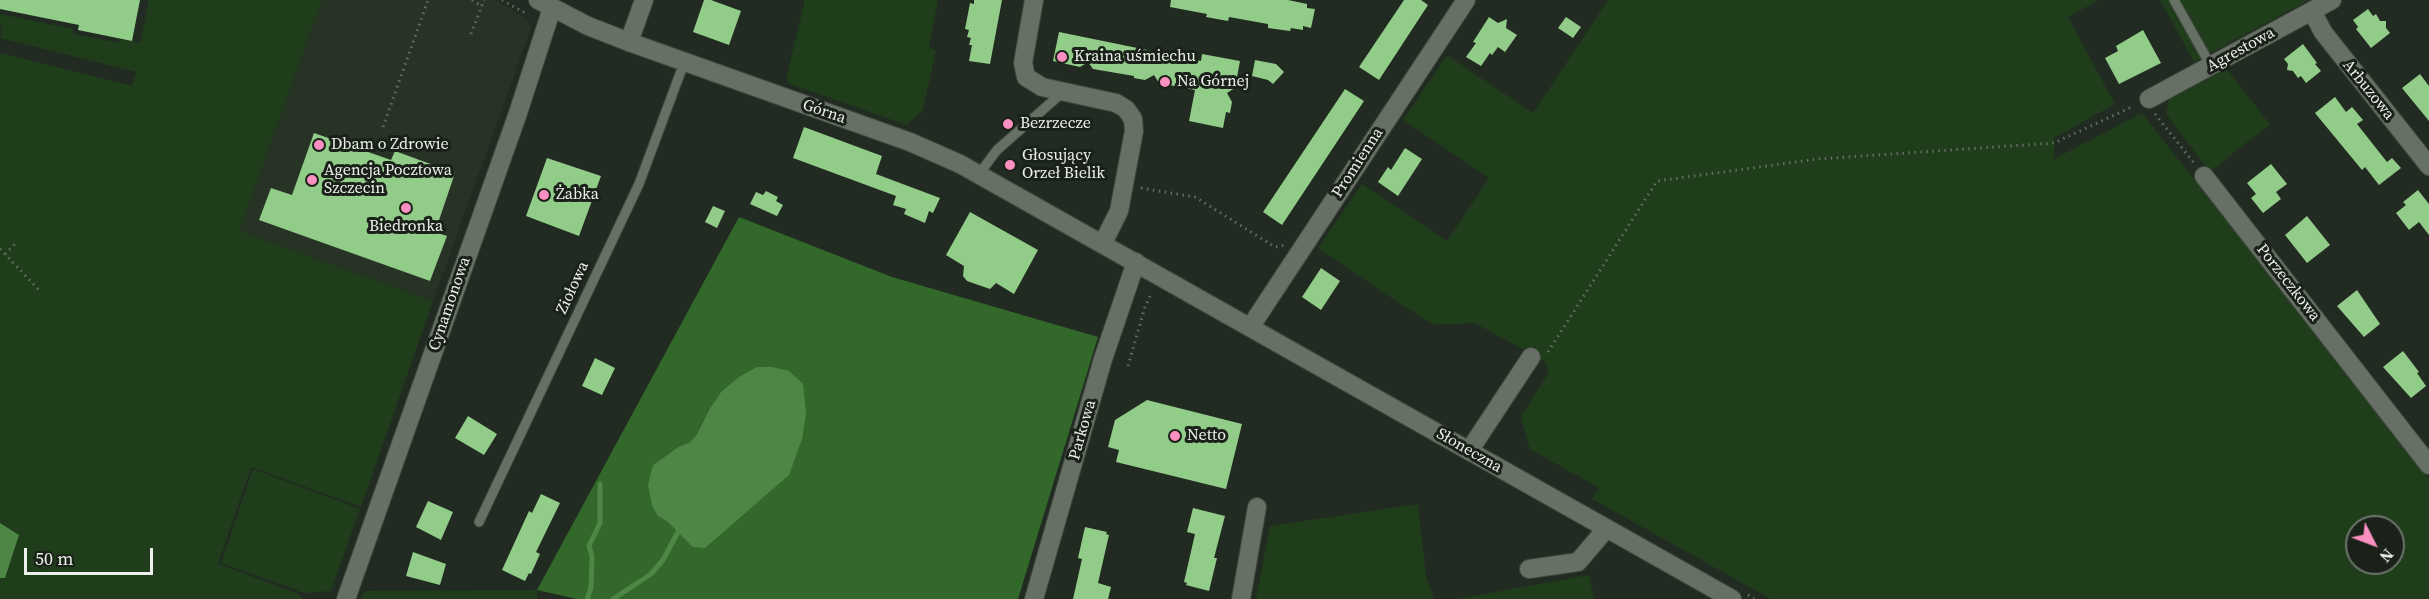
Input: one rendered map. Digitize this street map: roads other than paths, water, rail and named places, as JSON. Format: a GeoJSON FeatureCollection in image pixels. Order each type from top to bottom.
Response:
{"type":"FeatureCollection","features":[{"type":"Feature","properties":{"kind":"street"},"geometry":{"type":"LineString","coordinates":[[629,42],[644,0]]}},
{"type":"Feature","properties":{"kind":"street"},"geometry":{"type":"LineString","coordinates":[[1034,0],[1023,57],[1023,73],[1034,84],[1126,108],[1133,119],[1134,131],[1119,211],[1103,243]]}},
{"type":"Feature","properties":{"kind":"street","name":"Promienna"},"geometry":{"type":"LineString","coordinates":[[1251,326],[1466,0]]}},
{"type":"Feature","properties":{"kind":"street","name":"Agrestowa"},"geometry":{"type":"LineString","coordinates":[[2149,99],[2332,0]]}},
{"type":"Feature","properties":{"kind":"street","name":"Górna"},"geometry":{"type":"LineString","coordinates":[[545,4],[588,26],[684,63],[910,142],[979,174],[1207,302]]}},
{"type":"Feature","properties":{"kind":"street","name":"Cynamonowa"},"geometry":{"type":"LineString","coordinates":[[346,599],[518,113],[545,4]]}},
{"type":"Feature","properties":{"kind":"street","name":"Arbuzowa"},"geometry":{"type":"LineString","coordinates":[[2312,11],[2322,32],[2429,166]]}},
{"type":"Feature","properties":{"kind":"street","name":"Porzeczkowa"},"geometry":{"type":"LineString","coordinates":[[2205,176],[2429,465]]}},
{"type":"Feature","properties":{"kind":"street","name":"Parkowa"},"geometry":{"type":"LineString","coordinates":[[1034,599],[1103,359],[1136,262]]}},
{"type":"Feature","properties":{"kind":"street","name":"Słoneczna"},"geometry":{"type":"LineString","coordinates":[[1207,302],[1732,599]]}},
{"type":"Feature","properties":{"kind":"street"},"geometry":{"type":"LineString","coordinates":[[1469,451],[1537,358]]}},
{"type":"Feature","properties":{"kind":"street"},"geometry":{"type":"LineString","coordinates":[[1241,599],[1257,507]]}},
{"type":"Feature","properties":{"kind":"street"},"geometry":{"type":"LineString","coordinates":[[1528,569],[1578,562],[1606,529]]}},
{"type":"Feature","properties":{"kind":"lane"},"geometry":{"type":"LineString","coordinates":[[2174,0],[2211,66]]}},
{"type":"Feature","properties":{"kind":"lane","name":"Ziołowa"},"geometry":{"type":"LineString","coordinates":[[479,522],[642,178],[684,63]]}},
{"type":"Feature","properties":{"kind":"lane"},"geometry":{"type":"LineString","coordinates":[[979,174],[997,150],[1063,92]]}},
{"type":"Feature","properties":{"kind":"waterway"},"geometry":{"type":"LineString","coordinates":[[587,599],[591,588],[592,556],[589,546],[600,523],[600,484]]}},
{"type":"Feature","properties":{"kind":"waterway"},"geometry":{"type":"LineString","coordinates":[[613,599],[651,574],[663,560],[678,532]]}},
{"type":"Feature","properties":{"kind":"place","name":"Kraina uśmiechu"},"geometry":{"type":"Point","coordinates":[1062,57]}},
{"type":"Feature","properties":{"kind":"place","name":"Na Górnej"},"geometry":{"type":"Point","coordinates":[1165,82]}},
{"type":"Feature","properties":{"kind":"place","name":"Bezrzecze"},"geometry":{"type":"Point","coordinates":[1008,124]}},
{"type":"Feature","properties":{"kind":"place","name":"Dbam o Zdrowie"},"geometry":{"type":"Point","coordinates":[319,145]}},
{"type":"Feature","properties":{"kind":"place","name":"Głosujący Orzeł Bielik"},"geometry":{"type":"Point","coordinates":[1010,165]}},
{"type":"Feature","properties":{"kind":"place","name":"Agencja Pocztowa Szczecin"},"geometry":{"type":"Point","coordinates":[312,180]}},
{"type":"Feature","properties":{"kind":"place","name":"Żabka"},"geometry":{"type":"Point","coordinates":[544,195]}},
{"type":"Feature","properties":{"kind":"place","name":"Biedronka"},"geometry":{"type":"Point","coordinates":[406,208]}},
{"type":"Feature","properties":{"kind":"place","name":"Netto"},"geometry":{"type":"Point","coordinates":[1175,436]}}]}
